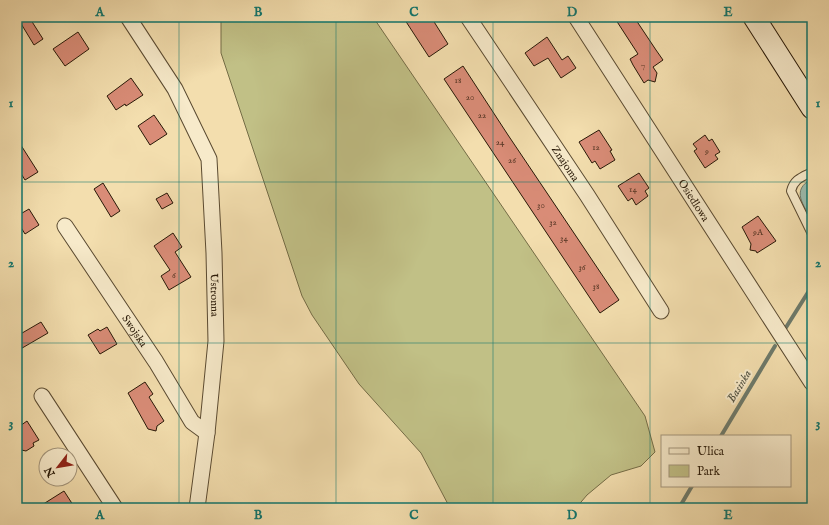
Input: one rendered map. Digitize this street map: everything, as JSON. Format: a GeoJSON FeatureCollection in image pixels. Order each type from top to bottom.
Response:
{"type":"FeatureCollection","features":[{"type":"Feature","properties":{"kind":"main road"},"geometry":{"type":"LineString","coordinates":[[754,17],[812,108]]}},
{"type":"Feature","properties":{"kind":"street","name":"Ustronna"},"geometry":{"type":"LineString","coordinates":[[128,17],[175,89],[209,159],[214,253],[216,341],[198,508]]}},
{"type":"Feature","properties":{"kind":"street","name":"Znajoma"},"geometry":{"type":"LineString","coordinates":[[468,17],[587,195],[661,310]]}},
{"type":"Feature","properties":{"kind":"street","name":"Osiedlowa"},"geometry":{"type":"LineString","coordinates":[[576,17],[812,383]]}},
{"type":"Feature","properties":{"kind":"street","name":"Swojska"},"geometry":{"type":"LineString","coordinates":[[65,226],[156,362],[192,422],[207,433]]}},
{"type":"Feature","properties":{"kind":"street"},"geometry":{"type":"LineString","coordinates":[[42,396],[115,508]]}},
{"type":"Feature","properties":{"kind":"lane"},"geometry":{"type":"LineString","coordinates":[[812,172],[796,180],[792,185],[791,191],[812,234]]}},
{"type":"Feature","properties":{"kind":"green space"},"geometry":{"type":"Polygon","coordinates":[[[221,17],[373,17],[645,416],[655,452],[641,466],[611,475],[587,495],[576,508],[450,508],[421,453],[359,384],[312,315],[302,296],[221,53],[221,17]]]}},
{"type":"Feature","properties":{"kind":"shaded area"},"geometry":{"type":"Polygon","coordinates":[[[812,179],[812,221],[803,204],[800,193],[805,183],[812,179]]]}},
{"type":"Feature","properties":{"kind":"building"},"geometry":{"type":"Polygon","coordinates":[[[17,17],[29,17],[43,39],[34,45],[17,17]]]}},
{"type":"Feature","properties":{"kind":"building"},"geometry":{"type":"Polygon","coordinates":[[[403,17],[431,17],[448,44],[429,57],[403,17]]]}},
{"type":"Feature","properties":{"kind":"building"},"geometry":{"type":"Polygon","coordinates":[[[614,17],[634,17],[663,60],[653,67],[657,73],[655,82],[648,80],[644,83],[630,59],[638,54],[614,17]]]}},
{"type":"Feature","properties":{"kind":"building"},"geometry":{"type":"Polygon","coordinates":[[[78,32],[89,49],[65,66],[53,49],[78,32]]]}},
{"type":"Feature","properties":{"kind":"building"},"geometry":{"type":"Polygon","coordinates":[[[547,37],[562,60],[568,56],[576,68],[561,78],[548,58],[534,66],[525,53],[547,37]]]}},
{"type":"Feature","properties":{"kind":"building"},"geometry":{"type":"Polygon","coordinates":[[[463,66],[619,300],[600,313],[444,79],[463,66]]]}},
{"type":"Feature","properties":{"kind":"building"},"geometry":{"type":"Polygon","coordinates":[[[131,78],[143,95],[126,106],[125,104],[116,110],[107,96],[131,78]]]}},
{"type":"Feature","properties":{"kind":"building"},"geometry":{"type":"Polygon","coordinates":[[[154,115],[167,134],[150,145],[138,126],[154,115]]]}},
{"type":"Feature","properties":{"kind":"building"},"geometry":{"type":"Polygon","coordinates":[[[599,130],[612,150],[610,151],[615,160],[600,169],[595,161],[592,163],[579,142],[599,130]]]}},
{"type":"Feature","properties":{"kind":"building"},"geometry":{"type":"Polygon","coordinates":[[[705,135],[709,141],[712,139],[720,152],[715,155],[718,159],[705,168],[694,151],[697,149],[693,144],[705,135]]]}},
{"type":"Feature","properties":{"kind":"building"},"geometry":{"type":"Polygon","coordinates":[[[17,139],[38,172],[25,180],[17,167],[17,139]]]}},
{"type":"Feature","properties":{"kind":"building"},"geometry":{"type":"Polygon","coordinates":[[[639,173],[649,188],[645,191],[648,196],[636,205],[632,198],[628,201],[618,186],[639,173]]]}},
{"type":"Feature","properties":{"kind":"building"},"geometry":{"type":"Polygon","coordinates":[[[103,183],[120,211],[111,217],[94,189],[103,183]]]}},
{"type":"Feature","properties":{"kind":"building"},"geometry":{"type":"Polygon","coordinates":[[[167,193],[173,203],[162,209],[156,199],[167,193]]]}},
{"type":"Feature","properties":{"kind":"building"},"geometry":{"type":"Polygon","coordinates":[[[29,209],[39,225],[25,234],[17,221],[17,216],[29,209]]]}},
{"type":"Feature","properties":{"kind":"building"},"geometry":{"type":"Polygon","coordinates":[[[758,216],[776,241],[757,253],[756,251],[750,250],[751,244],[742,227],[758,216]]]}},
{"type":"Feature","properties":{"kind":"building"},"geometry":{"type":"Polygon","coordinates":[[[173,233],[182,247],[175,252],[191,277],[169,290],[161,276],[170,270],[154,246],[173,233]]]}},
{"type":"Feature","properties":{"kind":"building"},"geometry":{"type":"Polygon","coordinates":[[[41,322],[48,333],[17,351],[17,336],[41,322]]]}},
{"type":"Feature","properties":{"kind":"building"},"geometry":{"type":"Polygon","coordinates":[[[107,327],[117,344],[100,354],[88,335],[98,329],[100,331],[107,327]]]}},
{"type":"Feature","properties":{"kind":"building"},"geometry":{"type":"Polygon","coordinates":[[[145,382],[153,394],[149,397],[164,421],[157,426],[156,431],[148,429],[128,393],[145,382]]]}},
{"type":"Feature","properties":{"kind":"building"},"geometry":{"type":"Polygon","coordinates":[[[27,421],[39,440],[33,443],[34,446],[26,451],[17,449],[17,428],[27,421]]]}},
{"type":"Feature","properties":{"kind":"building"},"geometry":{"type":"Polygon","coordinates":[[[64,491],[75,508],[37,508],[64,491]]]}},
{"type":"Feature","properties":{"kind":"waterway"},"geometry":{"type":"LineString","coordinates":[[785,329],[812,286]]}},
{"type":"Feature","properties":{"kind":"waterway","name":"Basinka"},"geometry":{"type":"LineString","coordinates":[[722,435],[775,346]]}},
{"type":"Feature","properties":{"kind":"waterway","name":"Basinka"},"geometry":{"type":"LineString","coordinates":[[679,508],[691,487]]}}]}
